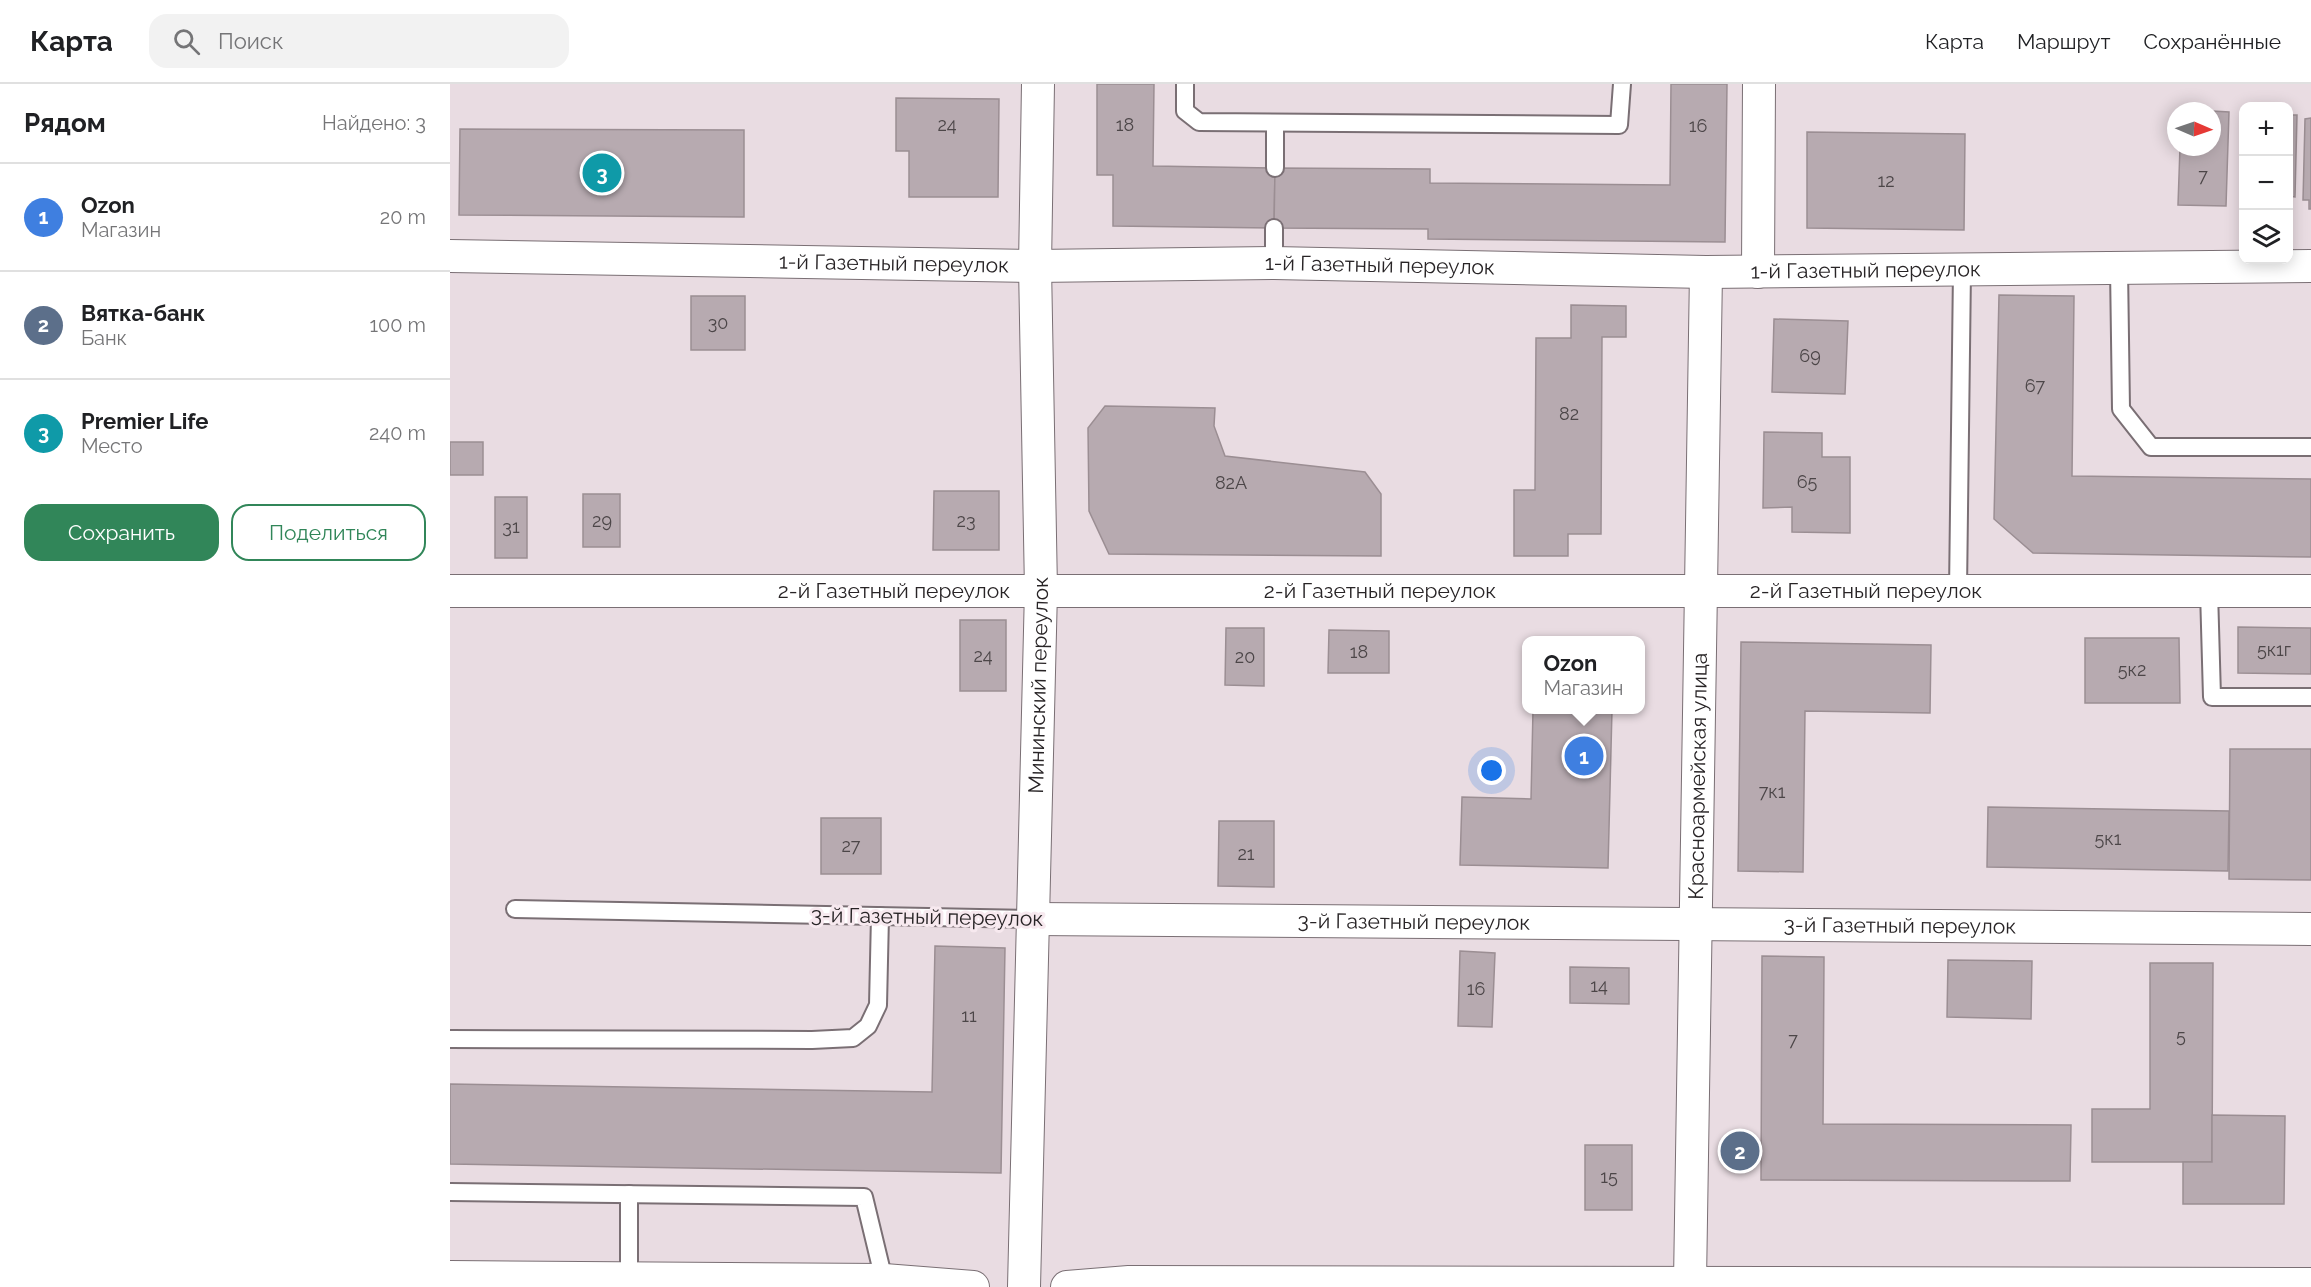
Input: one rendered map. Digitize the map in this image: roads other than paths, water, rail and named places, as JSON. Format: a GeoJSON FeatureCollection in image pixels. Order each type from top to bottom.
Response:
{"type":"FeatureCollection","features":[{"type":"Feature","properties":{"kind":"street","name":"Мининский переулок"},"geometry":{"type":"LineString","coordinates":[[1024,1287],[1041,590],[1035,266],[1038,84]]}},
{"type":"Feature","properties":{"kind":"street"},"geometry":{"type":"LineString","coordinates":[[1758,272],[1760,84]]}},
{"type":"Feature","properties":{"kind":"street","name":"1-й Газетный переулок"},"geometry":{"type":"LineString","coordinates":[[450,255],[1035,266],[1274,263],[1706,272],[2311,266]]}},
{"type":"Feature","properties":{"kind":"street","name":"Красноармейская улица"},"geometry":{"type":"LineString","coordinates":[[1690,1282],[1706,272]]}},
{"type":"Feature","properties":{"kind":"street","name":"2-й Газетный переулок"},"geometry":{"type":"LineString","coordinates":[[450,591],[2311,591]]}},
{"type":"Feature","properties":{"kind":"street","name":"3-й Газетный переулок"},"geometry":{"type":"LineString","coordinates":[[1034,919],[2311,929]]}},
{"type":"Feature","properties":{"kind":"street"},"geometry":{"type":"LineString","coordinates":[[450,1277],[508,1282],[629,1278],[804,1283],[884,1280],[973,1287]]}},
{"type":"Feature","properties":{"kind":"street"},"geometry":{"type":"LineString","coordinates":[[1067,1287],[1129,1284],[1690,1282],[1964,1285],[2311,1284]]}},
{"type":"Feature","properties":{"kind":"lane"},"geometry":{"type":"LineString","coordinates":[[1185,84],[1185,111],[1199,122],[1619,125],[1622,84]]}},
{"type":"Feature","properties":{"kind":"lane"},"geometry":{"type":"LineString","coordinates":[[1275,123],[1275,168]]}},
{"type":"Feature","properties":{"kind":"lane"},"geometry":{"type":"LineString","coordinates":[[1274,228],[1274,263]]}},
{"type":"Feature","properties":{"kind":"lane"},"geometry":{"type":"LineString","coordinates":[[2119,268],[2121,409],[2151,447],[2311,447]]}},
{"type":"Feature","properties":{"kind":"lane"},"geometry":{"type":"LineString","coordinates":[[1958,591],[1962,270]]}},
{"type":"Feature","properties":{"kind":"lane"},"geometry":{"type":"LineString","coordinates":[[2210,591],[2212,697],[2311,697]]}},
{"type":"Feature","properties":{"kind":"lane","name":"3-й Газетный переулок"},"geometry":{"type":"LineString","coordinates":[[515,909],[1034,919]]}},
{"type":"Feature","properties":{"kind":"lane"},"geometry":{"type":"LineString","coordinates":[[450,1039],[853,1038],[868,1026],[878,1005],[880,916]]}},
{"type":"Feature","properties":{"kind":"lane"},"geometry":{"type":"LineString","coordinates":[[450,1191],[864,1197],[884,1280]]}},
{"type":"Feature","properties":{"kind":"lane"},"geometry":{"type":"LineString","coordinates":[[629,1194],[629,1278]]}},
{"type":"Feature","properties":{"kind":"place","name":"Premier Life"},"geometry":{"type":"Point","coordinates":[602,173]}},
{"type":"Feature","properties":{"kind":"place","name":"Ozon"},"geometry":{"type":"Point","coordinates":[1584,756]}},
{"type":"Feature","properties":{"kind":"place","name":"Вятка-банк"},"geometry":{"type":"Point","coordinates":[1740,1151]}}]}
